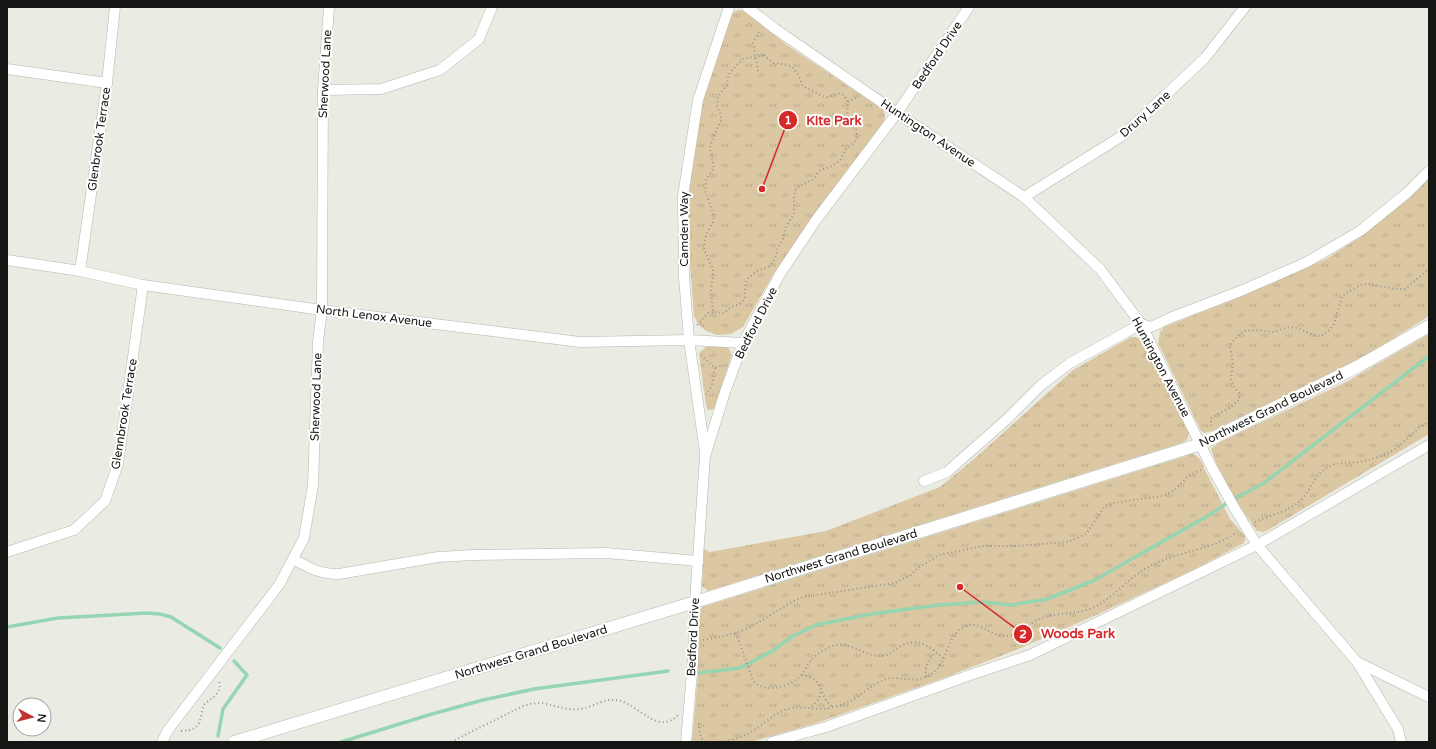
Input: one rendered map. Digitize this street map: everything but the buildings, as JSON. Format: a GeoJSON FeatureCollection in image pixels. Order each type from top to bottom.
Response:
{"type":"FeatureCollection","features":[{"type":"Feature","properties":{"kind":"street","name":"Glenbrook Terrace"},"geometry":{"type":"LineString","coordinates":[[80,271],[107,83],[115,7]]}},
{"type":"Feature","properties":{"kind":"street","name":"Sherwood Lane"},"geometry":{"type":"LineString","coordinates":[[162,742],[168,730],[219,666],[279,585],[304,538],[313,485],[318,342],[322,310],[323,90],[329,7]]}},
{"type":"Feature","properties":{"kind":"street"},"geometry":{"type":"LineString","coordinates":[[323,90],[381,89],[440,70],[479,39],[492,7]]}},
{"type":"Feature","properties":{"kind":"street","name":"Camden Way"},"geometry":{"type":"LineString","coordinates":[[705,456],[689,343],[684,276],[683,196],[698,100],[729,7]]}},
{"type":"Feature","properties":{"kind":"street","name":"Huntington Avenue"},"geometry":{"type":"LineString","coordinates":[[746,7],[897,113],[1024,197],[1100,269],[1140,324],[1226,494],[1256,545],[1357,662],[1429,697]]}},
{"type":"Feature","properties":{"kind":"street","name":"Bedford Drive"},"geometry":{"type":"LineString","coordinates":[[686,742],[693,661],[695,602],[705,456],[737,358],[743,343],[780,274],[816,220],[897,113],[969,7]]}},
{"type":"Feature","properties":{"kind":"street","name":"Drury Lane"},"geometry":{"type":"LineString","coordinates":[[1024,197],[1122,136],[1206,58],[1244,7]]}},
{"type":"Feature","properties":{"kind":"street"},"geometry":{"type":"LineString","coordinates":[[7,69],[107,83]]}},
{"type":"Feature","properties":{"kind":"street"},"geometry":{"type":"LineString","coordinates":[[924,481],[947,472],[1006,420],[1040,386],[1070,363],[1140,324],[1151,326],[1243,290],[1307,262],[1360,231],[1407,193],[1429,171]]}},
{"type":"Feature","properties":{"kind":"street","name":"North Lenox Avenue"},"geometry":{"type":"LineString","coordinates":[[7,260],[80,271],[143,285],[322,310],[580,342],[743,343]]}},
{"type":"Feature","properties":{"kind":"street","name":"Glennbrook Terrace"},"geometry":{"type":"LineString","coordinates":[[7,552],[74,530],[105,501],[118,464],[143,285]]}},
{"type":"Feature","properties":{"kind":"street","name":"Northwest Grand Boulevard"},"geometry":{"type":"LineString","coordinates":[[234,742],[695,602],[1201,444],[1357,367],[1429,326]]}},
{"type":"Feature","properties":{"kind":"street"},"geometry":{"type":"LineString","coordinates":[[772,742],[826,727],[1030,655],[1256,545],[1429,445]]}},
{"type":"Feature","properties":{"kind":"street"},"geometry":{"type":"LineString","coordinates":[[293,559],[316,571],[326,574],[339,574],[438,557],[473,555],[606,553],[698,561]]}},
{"type":"Feature","properties":{"kind":"street"},"geometry":{"type":"LineString","coordinates":[[1357,662],[1398,730],[1401,742]]}},
{"type":"Feature","properties":{"kind":"path"},"geometry":{"type":"LineString","coordinates":[[758,71],[753,42],[762,26],[769,24]]}},
{"type":"Feature","properties":{"kind":"path"},"geometry":{"type":"LineString","coordinates":[[713,312],[710,290],[713,268],[704,249],[706,235],[713,222],[714,216],[705,190],[706,180],[714,168],[710,148],[713,137],[721,121],[717,101],[718,96],[727,85],[728,76],[731,71],[743,59],[764,55],[774,63],[788,65],[793,68],[798,74],[803,86],[822,96],[827,97],[839,94],[844,95],[848,102],[847,115],[849,120],[856,128],[857,136],[854,142],[845,150],[840,161],[821,170],[814,179],[796,188],[794,197],[794,214],[785,230],[775,259],[768,267],[757,271],[747,279],[744,300],[740,304],[731,307],[724,314],[713,312],[708,313],[698,324],[689,343],[715,368]]}},
{"type":"Feature","properties":{"kind":"path"},"geometry":{"type":"LineString","coordinates":[[1215,438],[1210,425],[1211,418],[1231,407],[1239,400],[1239,393],[1231,380],[1233,363],[1230,348],[1231,343],[1243,331],[1255,330],[1273,332],[1290,327],[1297,328],[1316,336],[1321,336],[1328,332],[1334,324],[1342,296],[1360,285],[1368,284],[1394,289],[1405,288],[1429,269]]}},
{"type":"Feature","properties":{"kind":"path"},"geometry":{"type":"LineString","coordinates":[[715,368],[737,358]]}},
{"type":"Feature","properties":{"kind":"path"},"geometry":{"type":"LineString","coordinates":[[698,401],[710,391],[714,380],[715,368]]}},
{"type":"Feature","properties":{"kind":"path"},"geometry":{"type":"LineString","coordinates":[[1252,524],[1265,517],[1280,513],[1295,505],[1302,499],[1316,478],[1328,467],[1335,464],[1366,460],[1390,452],[1421,426],[1429,422]]}},
{"type":"Feature","properties":{"kind":"path"},"geometry":{"type":"LineString","coordinates":[[694,640],[709,639],[736,633],[759,622],[791,602],[803,597],[895,583],[912,575],[918,568],[938,555],[984,546],[1016,546],[1068,542],[1086,534],[1105,506],[1113,503],[1162,496],[1175,490],[1188,476],[1206,468]]}},
{"type":"Feature","properties":{"kind":"path"},"geometry":{"type":"LineString","coordinates":[[721,742],[748,733],[792,707],[825,709],[854,700],[881,681],[888,678],[913,680],[931,675],[944,659],[952,638],[964,627],[977,625],[994,634],[1001,636],[1011,635],[1020,632],[1043,618],[1091,609],[1131,578],[1150,566],[1174,556],[1219,543],[1241,530]]}},
{"type":"Feature","properties":{"kind":"path"},"geometry":{"type":"LineString","coordinates":[[736,633],[753,681],[758,686],[764,688],[780,687],[788,684],[802,675],[812,658],[832,646],[851,646],[869,654],[882,656],[890,655],[902,646],[915,642],[923,643],[944,659]]}},
{"type":"Feature","properties":{"kind":"path"},"geometry":{"type":"LineString","coordinates":[[926,677],[925,670],[927,664],[936,652]]}},
{"type":"Feature","properties":{"kind":"path"},"geometry":{"type":"LineString","coordinates":[[802,675],[816,681],[826,700],[832,707]]}},
{"type":"Feature","properties":{"kind":"path"},"geometry":{"type":"LineString","coordinates":[[178,730],[191,729],[198,724],[202,717],[205,703],[215,696],[220,688],[220,682],[218,679]]}},
{"type":"Feature","properties":{"kind":"path"},"geometry":{"type":"LineString","coordinates":[[809,707],[818,702],[821,694],[820,689]]}},
{"type":"Feature","properties":{"kind":"path"},"geometry":{"type":"LineString","coordinates":[[451,742],[523,706],[532,704],[541,703],[573,710],[582,709],[613,699],[625,702],[659,722],[672,720],[680,711]]}},
{"type":"Feature","properties":{"kind":"path"},"geometry":{"type":"LineString","coordinates":[[699,723],[701,739],[705,742]]}},
{"type":"Feature","properties":{"kind":"green space"},"geometry":{"type":"Polygon","coordinates":[[[740,10],[745,12],[787,45],[882,109],[885,116],[884,121],[774,273],[743,327],[731,334],[717,335],[706,331],[698,324],[694,316],[687,226],[692,153],[704,95],[714,65],[732,15],[735,11],[740,10]]]}},
{"type":"Feature","properties":{"kind":"green space"},"geometry":{"type":"Polygon","coordinates":[[[1429,178],[1429,316],[1378,348],[1328,375],[1212,431],[1204,433],[1201,431],[1158,343],[1160,332],[1164,327],[1235,299],[1326,259],[1360,237],[1417,190],[1429,178]]]}},
{"type":"Feature","properties":{"kind":"green space"},"geometry":{"type":"Polygon","coordinates":[[[1429,334],[1429,434],[1268,530],[1263,532],[1257,531],[1224,484],[1211,449],[1218,443],[1348,381],[1429,334]]]}},
{"type":"Feature","properties":{"kind":"green space"},"geometry":{"type":"Polygon","coordinates":[[[1131,337],[1136,337],[1142,340],[1173,398],[1189,433],[1187,440],[1182,443],[708,591],[702,586],[704,549],[710,552],[826,531],[940,487],[974,459],[1073,370],[1131,337]]]}},
{"type":"Feature","properties":{"kind":"green space"},"geometry":{"type":"Polygon","coordinates":[[[725,346],[732,354],[714,409],[709,410],[707,409],[706,405],[699,353],[706,347],[725,346]]]}},
{"type":"Feature","properties":{"kind":"green space"},"geometry":{"type":"Polygon","coordinates":[[[1191,453],[1201,460],[1230,519],[1245,536],[1244,543],[1193,570],[1094,616],[1016,650],[941,679],[814,724],[751,742],[692,742],[698,673],[698,614],[702,607],[1186,456],[1191,453]]]}},
{"type":"Feature","properties":{"kind":"waterway"},"geometry":{"type":"LineString","coordinates":[[698,673],[740,668],[772,651],[793,636],[816,625],[871,614],[939,605],[983,602],[1012,605],[1047,599],[1093,581],[1211,514],[1230,501],[1264,483],[1429,356]]}},
{"type":"Feature","properties":{"kind":"waterway"},"geometry":{"type":"LineString","coordinates":[[7,627],[58,618],[147,613],[160,614],[171,617],[220,648]]}},
{"type":"Feature","properties":{"kind":"waterway"},"geometry":{"type":"LineString","coordinates":[[218,736],[223,709],[247,675],[234,661]]}},
{"type":"Feature","properties":{"kind":"waterway"},"geometry":{"type":"LineString","coordinates":[[341,742],[483,700],[534,689],[668,671]]}},
{"type":"Feature","properties":{"kind":"place","name":"Kite Park"},"geometry":{"type":"Point","coordinates":[762,189]}},
{"type":"Feature","properties":{"kind":"place","name":"Woods Park"},"geometry":{"type":"Point","coordinates":[960,587]}}]}
